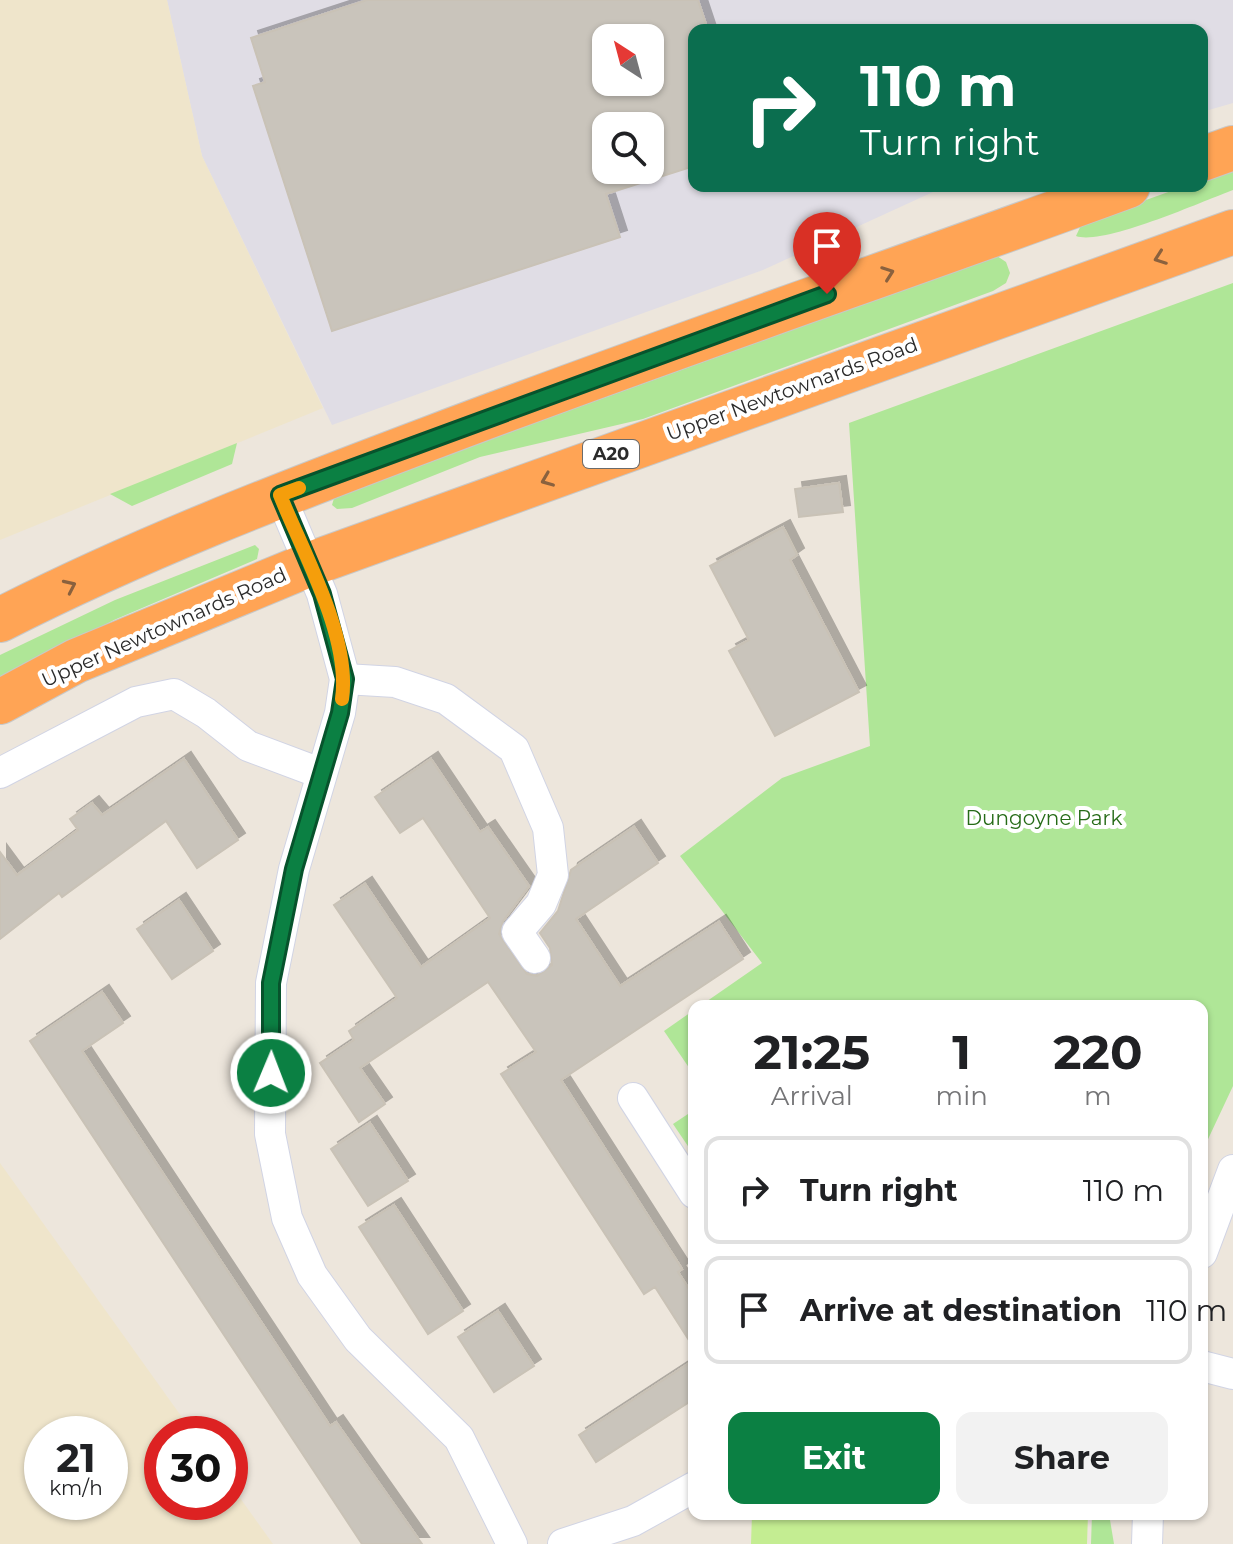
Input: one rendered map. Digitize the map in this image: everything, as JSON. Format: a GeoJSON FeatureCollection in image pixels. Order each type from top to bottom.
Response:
{"type":"FeatureCollection","features":[{"type":"Feature","properties":{"kind":"highway"},"geometry":{"type":"LineString","coordinates":[[1208,157],[1233,148]]}},
{"type":"Feature","properties":{"kind":"highway"},"geometry":{"type":"LineString","coordinates":[[0,620],[162,543],[280,495],[504,410],[1111,192]]}},
{"type":"Feature","properties":{"kind":"highway","name":"Upper Newtownards Road"},"geometry":{"type":"LineString","coordinates":[[0,702],[76,661],[308,565],[1233,232]]}},
{"type":"Feature","properties":{"kind":"street"},"geometry":{"type":"LineString","coordinates":[[280,495],[322,594],[345,679],[340,713],[294,869],[271,983],[270,1134],[287,1218],[312,1275],[358,1339],[459,1438],[512,1544]]}},
{"type":"Feature","properties":{"kind":"street"},"geometry":{"type":"LineString","coordinates":[[345,679],[395,682],[446,699],[514,749],[548,828],[553,875],[541,904],[517,932],[535,958]]}},
{"type":"Feature","properties":{"kind":"street"},"geometry":{"type":"LineString","coordinates":[[0,773],[136,702],[174,694],[206,713],[248,746],[320,773]]}},
{"type":"Feature","properties":{"kind":"street"},"geometry":{"type":"LineString","coordinates":[[633,1098],[688,1184]]}},
{"type":"Feature","properties":{"kind":"street"},"geometry":{"type":"LineString","coordinates":[[1208,1237],[1233,1170]]}},
{"type":"Feature","properties":{"kind":"street"},"geometry":{"type":"LineString","coordinates":[[1208,1368],[1233,1374]]}},
{"type":"Feature","properties":{"kind":"street"},"geometry":{"type":"LineString","coordinates":[[563,1544],[633,1521],[688,1490]]}},
{"type":"Feature","properties":{"kind":"street"},"geometry":{"type":"LineString","coordinates":[[1147,1544],[1148,1520]]}},
{"type":"Feature","properties":{"kind":"shaded area"},"geometry":{"type":"Polygon","coordinates":[[[0,0],[167,0],[202,156],[323,408],[0,540],[0,0]]]}},
{"type":"Feature","properties":{"kind":"shaded area"},"geometry":{"type":"Polygon","coordinates":[[[167,0],[1233,0],[1233,103],[1208,110],[1208,24],[688,24],[688,192],[933,192],[763,270],[332,425],[202,156],[167,0]]]}},
{"type":"Feature","properties":{"kind":"shaded area"},"geometry":{"type":"Polygon","coordinates":[[[0,1163],[181,1416],[144,1416],[144,1520],[248,1520],[248,1509],[273,1544],[0,1544],[0,1163]]]}},
{"type":"Feature","properties":{"kind":"green space"},"geometry":{"type":"Polygon","coordinates":[[[1233,168],[1233,190],[1130,229],[1108,235],[1076,236],[1082,223],[1168,192],[1208,192],[1208,178],[1233,168]]]}},
{"type":"Feature","properties":{"kind":"green space"},"geometry":{"type":"Polygon","coordinates":[[[997,256],[1006,262],[1010,273],[1006,283],[993,291],[643,419],[480,457],[352,508],[337,509],[332,505],[335,495],[997,256]]]}},
{"type":"Feature","properties":{"kind":"green space","name":"Dungoyne Park"},"geometry":{"type":"Polygon","coordinates":[[[1233,283],[1233,1086],[1208,1139],[1208,1000],[709,1000],[762,963],[680,856],[782,778],[870,746],[849,423],[1233,283]]]}},
{"type":"Feature","properties":{"kind":"green space"},"geometry":{"type":"Polygon","coordinates":[[[237,443],[232,464],[132,506],[110,494],[237,443]]]}},
{"type":"Feature","properties":{"kind":"green space"},"geometry":{"type":"Polygon","coordinates":[[[255,545],[259,549],[257,559],[114,620],[0,680],[0,655],[115,600],[255,545]]]}},
{"type":"Feature","properties":{"kind":"green space"},"geometry":{"type":"Polygon","coordinates":[[[688,1014],[688,1066],[664,1031],[688,1014]]]}},
{"type":"Feature","properties":{"kind":"green space"},"geometry":{"type":"Polygon","coordinates":[[[688,1114],[688,1146],[673,1124],[688,1114]]]}},
{"type":"Feature","properties":{"kind":"green space"},"geometry":{"type":"Polygon","coordinates":[[[752,1520],[1088,1520],[1087,1544],[751,1544],[752,1520]]]}},
{"type":"Feature","properties":{"kind":"green space"},"geometry":{"type":"Polygon","coordinates":[[[1092,1520],[1110,1520],[1114,1544],[1091,1544],[1092,1520]]]}},
{"type":"Feature","properties":{"kind":"building"},"geometry":{"type":"Polygon","coordinates":[[[367,0],[698,0],[706,24],[688,24],[688,168],[664,176],[664,112],[592,112],[592,184],[637,184],[606,194],[620,237],[332,331],[253,86],[265,82],[251,38],[367,0]]]}},
{"type":"Feature","properties":{"kind":"building"},"geometry":{"type":"Polygon","coordinates":[[[839,483],[843,512],[799,517],[795,489],[839,483]]]}},
{"type":"Feature","properties":{"kind":"building"},"geometry":{"type":"Polygon","coordinates":[[[783,527],[797,555],[790,560],[859,692],[775,736],[729,651],[749,640],[710,566],[783,527]]]}},
{"type":"Feature","properties":{"kind":"building"},"geometry":{"type":"Polygon","coordinates":[[[184,759],[238,840],[197,868],[166,821],[62,897],[59,893],[0,939],[0,852],[17,875],[78,830],[70,819],[92,803],[102,815],[184,759]]]}},
{"type":"Feature","properties":{"kind":"building"},"geometry":{"type":"Polygon","coordinates":[[[431,759],[480,832],[488,827],[529,886],[503,921],[499,934],[527,974],[537,976],[552,965],[550,948],[540,933],[558,911],[571,870],[634,827],[658,863],[576,919],[620,986],[719,922],[743,959],[561,1080],[682,1269],[678,1272],[688,1288],[688,1339],[655,1287],[644,1294],[501,1074],[536,1052],[488,982],[360,1068],[385,1104],[359,1122],[320,1063],[354,1040],[349,1031],[397,998],[334,905],[365,884],[421,967],[490,918],[423,818],[400,833],[375,797],[431,759]]]}},
{"type":"Feature","properties":{"kind":"building"},"geometry":{"type":"Polygon","coordinates":[[[179,900],[213,951],[172,979],[137,929],[179,900]]]}},
{"type":"Feature","properties":{"kind":"building"},"geometry":{"type":"Polygon","coordinates":[[[102,992],[123,1023],[82,1051],[330,1426],[336,1422],[422,1544],[362,1544],[30,1041],[102,992]]]}},
{"type":"Feature","properties":{"kind":"building"},"geometry":{"type":"Polygon","coordinates":[[[370,1123],[408,1181],[368,1206],[331,1149],[370,1123]]]}},
{"type":"Feature","properties":{"kind":"building"},"geometry":{"type":"Polygon","coordinates":[[[394,1205],[463,1311],[428,1334],[359,1227],[394,1205]]]}},
{"type":"Feature","properties":{"kind":"building"},"geometry":{"type":"Polygon","coordinates":[[[498,1311],[534,1366],[494,1392],[458,1337],[498,1311]]]}},
{"type":"Feature","properties":{"kind":"building"},"geometry":{"type":"Polygon","coordinates":[[[688,1364],[688,1403],[596,1462],[579,1435],[688,1364]]]}},
{"type":"Feature","properties":{"kind":"slow traffic"},"geometry":{"type":"LineString","coordinates":[[299,488],[280,495],[322,594],[336,640],[345,679],[342,699]]}},
{"type":"Feature","properties":{"kind":"route"},"geometry":{"type":"LineString","coordinates":[[271,1073],[271,983],[294,869],[340,713],[345,679],[322,594],[280,495],[504,410],[827,294]]}}]}
